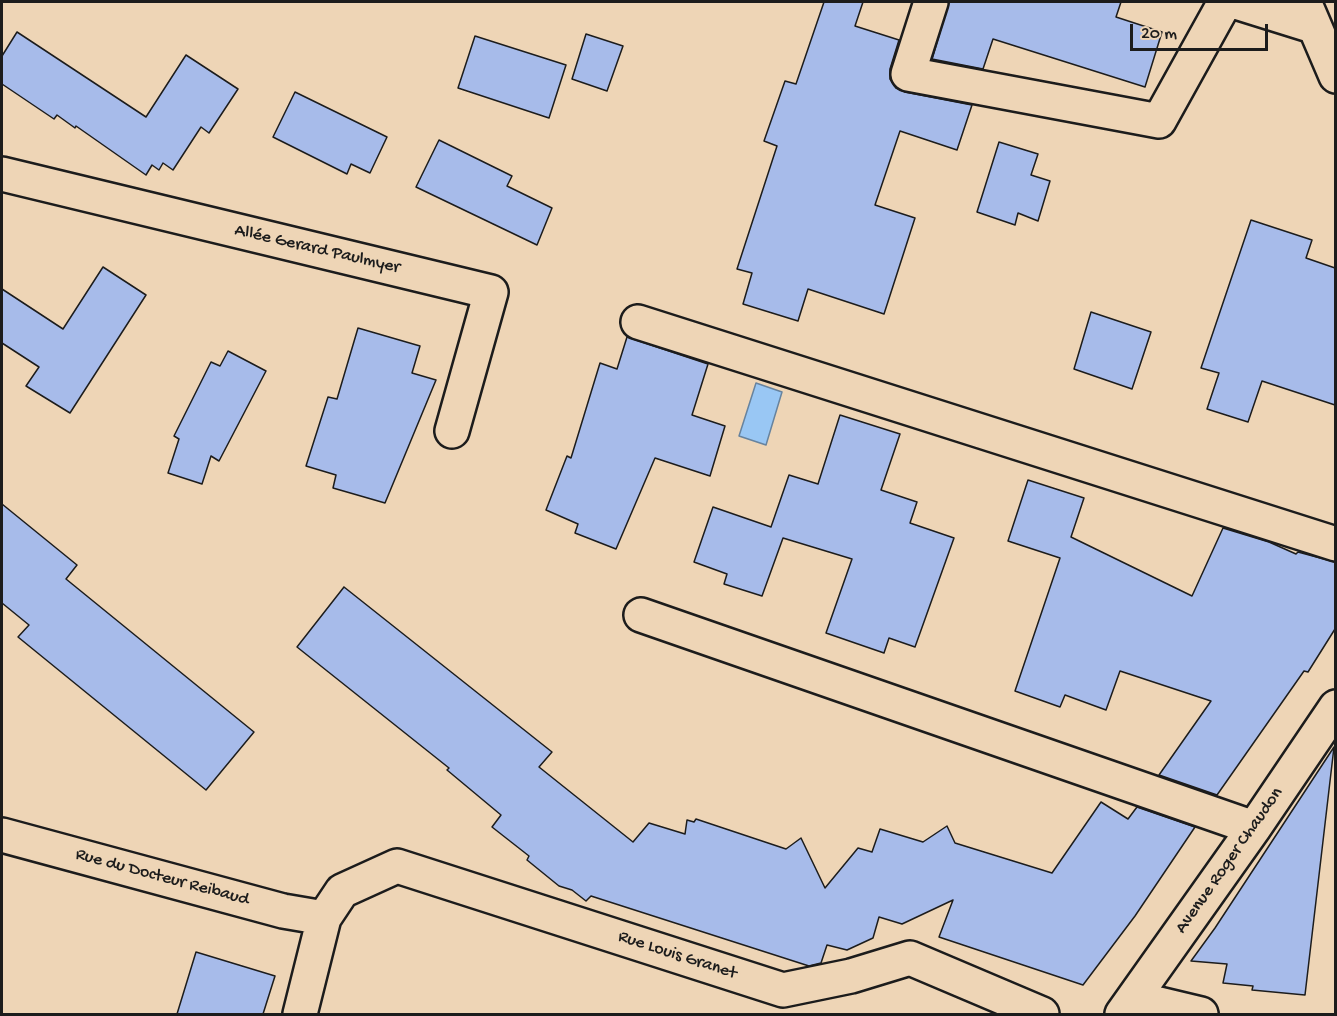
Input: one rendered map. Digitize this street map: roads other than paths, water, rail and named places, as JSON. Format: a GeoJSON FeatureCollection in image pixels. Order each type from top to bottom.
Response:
{"type":"FeatureCollection","features":[{"type":"Feature","properties":{"kind":"street"},"geometry":{"type":"LineString","coordinates":[[931,2],[908,74],[1159,121],[1225,2]]}},
{"type":"Feature","properties":{"kind":"street"},"geometry":{"type":"LineString","coordinates":[[1236,2],[1309,14],[1335,76]]}},
{"type":"Feature","properties":{"kind":"street","name":"Allée Gerard Paulmyer"},"geometry":{"type":"LineString","coordinates":[[2,174],[491,292],[452,431]]}},
{"type":"Feature","properties":{"kind":"street"},"geometry":{"type":"LineString","coordinates":[[638,322],[1335,544]]}},
{"type":"Feature","properties":{"kind":"street"},"geometry":{"type":"LineString","coordinates":[[641,615],[1254,828]]}},
{"type":"Feature","properties":{"kind":"street","name":"Avenue Roger Chaudon"},"geometry":{"type":"LineString","coordinates":[[1128,1006],[1254,828],[1335,707]]}},
{"type":"Feature","properties":{"kind":"street","name":"Rue du Docteur Reibaud"},"geometry":{"type":"LineString","coordinates":[[2,834],[283,911],[324,918]]}},
{"type":"Feature","properties":{"kind":"street","name":"Rue Louis Granet"},"geometry":{"type":"LineString","coordinates":[[300,1014],[324,918],[342,891],[397,866],[783,990],[851,976],[910,958],[1042,1014]]}},
{"type":"Feature","properties":{"kind":"street"},"geometry":{"type":"LineString","coordinates":[[1128,1006],[1201,1014]]}},
{"type":"Feature","properties":{"kind":"water"},"geometry":{"type":"Polygon","coordinates":[[[756,383],[782,392],[766,445],[739,436],[756,383]]]}}]}
